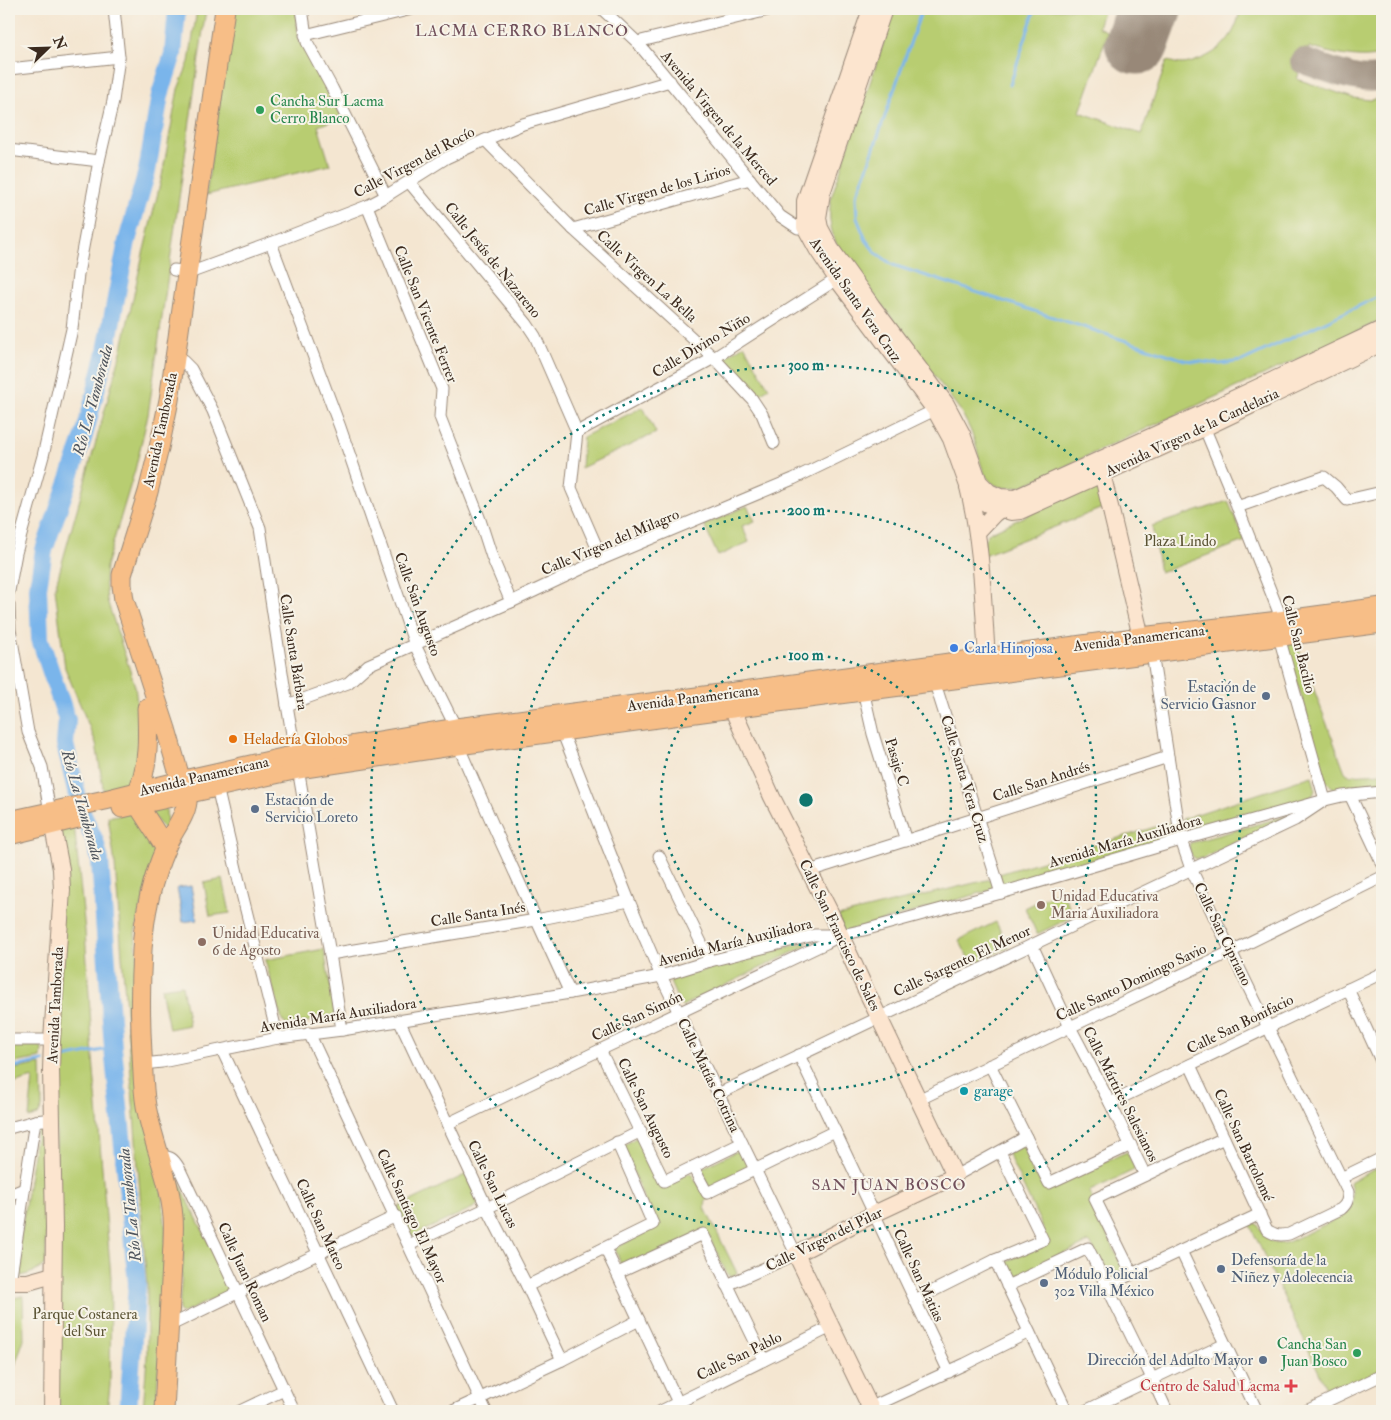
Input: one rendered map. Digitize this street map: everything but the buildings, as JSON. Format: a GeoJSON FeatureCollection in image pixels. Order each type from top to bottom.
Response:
{"type":"FeatureCollection","features":[{"type":"Feature","properties":{"kind":"main road","name":"Avenida Tamborada"},"geometry":{"type":"LineString","coordinates":[[164,1411],[173,1217],[160,1156],[147,1108],[141,1005],[142,950],[144,921],[149,897],[168,842],[177,789],[166,729],[124,600],[122,585],[125,563],[148,492],[169,400],[181,271],[212,9]]}},
{"type":"Feature","properties":{"kind":"main road","name":"Avenida Tamborada"},"geometry":{"type":"LineString","coordinates":[[177,789],[147,708],[111,595],[110,571],[140,473],[151,425],[181,271],[224,9]]}},
{"type":"Feature","properties":{"kind":"main road","name":"Avenida Santa Vera Cruz"},"geometry":{"type":"LineString","coordinates":[[871,9],[805,202],[820,255],[962,434],[979,482],[989,492],[1000,497],[1015,498]]}},
{"type":"Feature","properties":{"kind":"main road","name":"Avenida Santa Vera Cruz"},"geometry":{"type":"LineString","coordinates":[[812,226],[818,218],[822,193],[884,9]]}},
{"type":"Feature","properties":{"kind":"main road","name":"Avenida Santa Vera Cruz"},"geometry":{"type":"LineString","coordinates":[[812,226],[823,236],[941,407],[968,486],[977,498],[999,509]]}},
{"type":"Feature","properties":{"kind":"main road","name":"Avenida Virgen de la Candelaria"},"geometry":{"type":"LineString","coordinates":[[1201,421],[1382,329]]}},
{"type":"Feature","properties":{"kind":"main road","name":"Avenida Virgen de la Candelaria"},"geometry":{"type":"LineString","coordinates":[[977,532],[999,509],[1015,498],[1099,467],[1382,343]]}},
{"type":"Feature","properties":{"kind":"main road","name":"Avenida Virgen de la Candelaria"},"geometry":{"type":"LineString","coordinates":[[999,509],[1011,512],[1020,511],[1099,467]]}},
{"type":"Feature","properties":{"kind":"main road","name":"Calle San Cipriano"},"geometry":{"type":"LineString","coordinates":[[1099,467],[1145,648]]}},
{"type":"Feature","properties":{"kind":"main road"},"geometry":{"type":"LineString","coordinates":[[968,486],[977,532],[988,658]]}},
{"type":"Feature","properties":{"kind":"main road","name":"Avenida Panamericana"},"geometry":{"type":"LineString","coordinates":[[9,835],[72,813],[297,762],[457,737],[730,700],[931,673],[1145,648],[1279,629],[1382,607]]}},
{"type":"Feature","properties":{"kind":"main road","name":"Avenida Panamericana"},"geometry":{"type":"LineString","coordinates":[[1279,629],[1382,623]]}},
{"type":"Feature","properties":{"kind":"main road","name":"Avenida Panamericana"},"geometry":{"type":"LineString","coordinates":[[457,737],[562,731],[730,700],[863,690],[988,658],[1145,648]]}},
{"type":"Feature","properties":{"kind":"main road","name":"Calle San Francisco de Sales"},"geometry":{"type":"LineString","coordinates":[[730,700],[772,797],[841,935],[955,1176]]}},
{"type":"Feature","properties":{"kind":"main road"},"geometry":{"type":"LineString","coordinates":[[147,708],[147,756],[138,798],[168,842]]}},
{"type":"Feature","properties":{"kind":"main road","name":"Avenida Panamericana"},"geometry":{"type":"LineString","coordinates":[[177,789],[217,787],[297,762]]}},
{"type":"Feature","properties":{"kind":"main road","name":"Avenida Tamborada"},"geometry":{"type":"LineString","coordinates":[[51,819],[61,869],[62,890],[51,1070],[54,1227],[52,1411]]}},
{"type":"Feature","properties":{"kind":"main road","name":"Avenida Panamericana"},"geometry":{"type":"LineString","coordinates":[[9,820],[51,819]]}},
{"type":"Feature","properties":{"kind":"main road","name":"Calle Virgen del Pilar"},"geometry":{"type":"LineString","coordinates":[[796,1254],[874,1214],[955,1176]]}},
{"type":"Feature","properties":{"kind":"main road","name":"Calle Matías Cotrina"},"geometry":{"type":"LineString","coordinates":[[796,1254],[832,1327],[868,1410]]}},
{"type":"Feature","properties":{"kind":"main road"},"geometry":{"type":"LineString","coordinates":[[9,1286],[53,1275]]}},
{"type":"Feature","properties":{"kind":"street"},"geometry":{"type":"LineString","coordinates":[[9,591],[16,553],[43,456],[72,329],[78,274],[99,161],[113,101],[119,57],[114,9]]}},
{"type":"Feature","properties":{"kind":"street"},"geometry":{"type":"LineString","coordinates":[[302,9],[307,42],[386,196]]}},
{"type":"Feature","properties":{"kind":"street"},"geometry":{"type":"LineString","coordinates":[[305,35],[412,9]]}},
{"type":"Feature","properties":{"kind":"street","name":"Avenida Virgen de la Merced"},"geometry":{"type":"LineString","coordinates":[[602,9],[637,42],[780,216],[798,228],[812,226]]}},
{"type":"Feature","properties":{"kind":"street"},"geometry":{"type":"LineString","coordinates":[[637,42],[772,9]]}},
{"type":"Feature","properties":{"kind":"street"},"geometry":{"type":"LineString","coordinates":[[9,69],[119,57]]}},
{"type":"Feature","properties":{"kind":"street","name":"Calle Virgen del Rocío"},"geometry":{"type":"LineString","coordinates":[[181,271],[192,272],[271,244],[367,206],[446,158],[523,124],[670,81]]}},
{"type":"Feature","properties":{"kind":"street","name":"Calle Virgen La Bella"},"geometry":{"type":"LineString","coordinates":[[485,140],[573,229],[714,358],[752,399],[762,414],[774,443]]}},
{"type":"Feature","properties":{"kind":"street"},"geometry":{"type":"LineString","coordinates":[[9,150],[99,161]]}},
{"type":"Feature","properties":{"kind":"street","name":"Calle Virgen de los Lirios"},"geometry":{"type":"LineString","coordinates":[[573,229],[750,179]]}},
{"type":"Feature","properties":{"kind":"street","name":"Calle Jesús de Nazareno"},"geometry":{"type":"LineString","coordinates":[[409,182],[535,336],[577,432],[571,488],[602,559]]}},
{"type":"Feature","properties":{"kind":"street","name":"Calle San Vicente Ferrer"},"geometry":{"type":"LineString","coordinates":[[367,206],[442,389],[440,418],[480,517],[492,557],[511,602]]}},
{"type":"Feature","properties":{"kind":"street","name":"Calle San Augusto"},"geometry":{"type":"LineString","coordinates":[[271,244],[340,428],[414,645],[457,737],[536,920],[570,993]]}},
{"type":"Feature","properties":{"kind":"street","name":"Calle Divino Niño"},"geometry":{"type":"LineString","coordinates":[[577,432],[714,358],[837,278]]}},
{"type":"Feature","properties":{"kind":"street","name":"Calle Santa Bárbara"},"geometry":{"type":"LineString","coordinates":[[174,359],[183,361],[191,369],[214,411],[260,528],[287,705],[342,1030]]}},
{"type":"Feature","properties":{"kind":"street","name":"Calle Virgen del Milagro"},"geometry":{"type":"LineString","coordinates":[[287,705],[348,683],[368,665],[511,602],[602,559],[792,479],[941,407]]}},
{"type":"Feature","properties":{"kind":"street","name":"Calle San Bacilio"},"geometry":{"type":"LineString","coordinates":[[1201,421],[1278,610],[1279,629],[1325,800]]}},
{"type":"Feature","properties":{"kind":"street"},"geometry":{"type":"LineString","coordinates":[[1237,507],[1324,476],[1347,500],[1382,492]]}},
{"type":"Feature","properties":{"kind":"street","name":"Avenida Tamborada"},"geometry":{"type":"LineString","coordinates":[[9,605],[9,629],[28,732],[42,767],[51,819]]}},
{"type":"Feature","properties":{"kind":"street","name":"Calle San Cipriano"},"geometry":{"type":"LineString","coordinates":[[1145,648],[1168,757],[1181,840],[1191,869],[1348,1192],[1346,1204],[1341,1209],[1289,1234],[1280,1236],[1273,1234]]}},
{"type":"Feature","properties":{"kind":"street","name":"Calle Santa Vera Cruz"},"geometry":{"type":"LineString","coordinates":[[931,673],[1001,893]]}},
{"type":"Feature","properties":{"kind":"street","name":"Pasaje C"},"geometry":{"type":"LineString","coordinates":[[863,690],[872,734],[906,841]]}},
{"type":"Feature","properties":{"kind":"street","name":"Calle Matías Cotrina"},"geometry":{"type":"LineString","coordinates":[[562,731],[629,902],[661,976],[796,1254]]}},
{"type":"Feature","properties":{"kind":"street","name":"Calle San Andrés"},"geometry":{"type":"LineString","coordinates":[[809,871],[1168,757]]}},
{"type":"Feature","properties":{"kind":"street"},"geometry":{"type":"LineString","coordinates":[[217,787],[278,1038]]}},
{"type":"Feature","properties":{"kind":"street","name":"Avenida María Auxiliadora"},"geometry":{"type":"LineString","coordinates":[[143,1064],[162,1062],[278,1038],[342,1030],[570,993],[661,976],[814,935],[841,935],[864,930],[1001,893],[1325,800],[1382,792]]}},
{"type":"Feature","properties":{"kind":"street"},"geometry":{"type":"LineString","coordinates":[[1350,795],[1382,863]]}},
{"type":"Feature","properties":{"kind":"street","name":"Calle Sargento El Menor"},"geometry":{"type":"LineString","coordinates":[[718,1094],[1295,820],[1325,800]]}},
{"type":"Feature","properties":{"kind":"street"},"geometry":{"type":"LineString","coordinates":[[659,856],[710,962]]}},
{"type":"Feature","properties":{"kind":"street","name":"Calle Santo Domingo Savio"},"geometry":{"type":"LineString","coordinates":[[918,1100],[1070,1026],[1230,952],[1382,877]]}},
{"type":"Feature","properties":{"kind":"street","name":"Calle Santa Inés"},"geometry":{"type":"LineString","coordinates":[[330,954],[536,920],[629,902]]}},
{"type":"Feature","properties":{"kind":"street","name":"Calle San Simón"},"geometry":{"type":"LineString","coordinates":[[447,1124],[841,935]]}},
{"type":"Feature","properties":{"kind":"street","name":"Calle Mártires Salesianos"},"geometry":{"type":"LineString","coordinates":[[1032,945],[1070,1026],[1146,1175]]}},
{"type":"Feature","properties":{"kind":"street","name":"Calle San Bonifacio"},"geometry":{"type":"LineString","coordinates":[[1110,1102],[1382,973]]}},
{"type":"Feature","properties":{"kind":"street"},"geometry":{"type":"LineString","coordinates":[[1348,989],[1381,1059]]}},
{"type":"Feature","properties":{"kind":"street","name":"Calle San Lucas"},"geometry":{"type":"LineString","coordinates":[[400,1020],[487,1208],[528,1286],[562,1360]]}},
{"type":"Feature","properties":{"kind":"street","name":"Calle Santiago El Mayor"},"geometry":{"type":"LineString","coordinates":[[309,1033],[486,1411]]}},
{"type":"Feature","properties":{"kind":"street"},"geometry":{"type":"LineString","coordinates":[[9,1040],[52,1040]]}},
{"type":"Feature","properties":{"kind":"street","name":"Calle San Mateo"},"geometry":{"type":"LineString","coordinates":[[222,1050],[393,1411]]}},
{"type":"Feature","properties":{"kind":"street","name":"Calle San Augusto"},"geometry":{"type":"LineString","coordinates":[[600,1050],[664,1180],[693,1167]]}},
{"type":"Feature","properties":{"kind":"street","name":"Calle San Matias"},"geometry":{"type":"LineString","coordinates":[[799,1055],[949,1372]]}},
{"type":"Feature","properties":{"kind":"street"},"geometry":{"type":"LineString","coordinates":[[990,1065],[1048,1182],[1131,1145]]}},
{"type":"Feature","properties":{"kind":"street","name":"Calle San Bartolomé"},"geometry":{"type":"LineString","coordinates":[[1190,1065],[1266,1230],[1273,1234]]}},
{"type":"Feature","properties":{"kind":"street"},"geometry":{"type":"LineString","coordinates":[[9,1128],[34,1121],[52,1119]]}},
{"type":"Feature","properties":{"kind":"street"},"geometry":{"type":"LineString","coordinates":[[9,1286],[34,1121]]}},
{"type":"Feature","properties":{"kind":"street"},"geometry":{"type":"LineString","coordinates":[[409,1245],[641,1131]]}},
{"type":"Feature","properties":{"kind":"street"},"geometry":{"type":"LineString","coordinates":[[742,1144],[693,1167],[707,1193],[835,1131]]}},
{"type":"Feature","properties":{"kind":"street","name":"Calle Virgen del Pilar"},"geometry":{"type":"LineString","coordinates":[[955,1176],[1026,1138]]}},
{"type":"Feature","properties":{"kind":"street"},"geometry":{"type":"LineString","coordinates":[[1132,1274],[1096,1199],[1224,1138]]}},
{"type":"Feature","properties":{"kind":"street"},"geometry":{"type":"LineString","coordinates":[[528,1286],[653,1224],[617,1142]]}},
{"type":"Feature","properties":{"kind":"street"},"geometry":{"type":"LineString","coordinates":[[914,1300],[996,1260],[1043,1240],[1000,1152]]}},
{"type":"Feature","properties":{"kind":"street","name":"Calle Juan Roman"},"geometry":{"type":"LineString","coordinates":[[160,1156],[168,1156],[173,1159],[179,1168],[294,1411]]}},
{"type":"Feature","properties":{"kind":"street"},"geometry":{"type":"LineString","coordinates":[[1341,1178],[1382,1158]]}},
{"type":"Feature","properties":{"kind":"street"},"geometry":{"type":"LineString","coordinates":[[9,1194],[24,1189]]}},
{"type":"Feature","properties":{"kind":"street"},"geometry":{"type":"LineString","coordinates":[[1106,1286],[1260,1214]]}},
{"type":"Feature","properties":{"kind":"street"},"geometry":{"type":"LineString","coordinates":[[169,1326],[396,1216]]}},
{"type":"Feature","properties":{"kind":"street"},"geometry":{"type":"LineString","coordinates":[[618,1274],[703,1234],[764,1360]]}},
{"type":"Feature","properties":{"kind":"street"},"geometry":{"type":"LineString","coordinates":[[605,1248],[680,1407]]}},
{"type":"Feature","properties":{"kind":"street"},"geometry":{"type":"LineString","coordinates":[[1008,1286],[1088,1248],[1167,1411]]}},
{"type":"Feature","properties":{"kind":"street"},"geometry":{"type":"LineString","coordinates":[[1181,1251],[1256,1411]]}},
{"type":"Feature","properties":{"kind":"street","name":"Calle Virgen del Pilar"},"geometry":{"type":"LineString","coordinates":[[728,1284],[796,1254]]}},
{"type":"Feature","properties":{"kind":"street"},"geometry":{"type":"LineString","coordinates":[[996,1260],[1067,1411]]}},
{"type":"Feature","properties":{"kind":"street"},"geometry":{"type":"LineString","coordinates":[[453,1411],[562,1360],[639,1320]]}},
{"type":"Feature","properties":{"kind":"street","name":"Calle San Pablo"},"geometry":{"type":"LineString","coordinates":[[661,1411],[680,1407],[764,1360],[832,1327]]}},
{"type":"Feature","properties":{"kind":"street"},"geometry":{"type":"LineString","coordinates":[[868,1410],[1030,1332]]}},
{"type":"Feature","properties":{"kind":"street"},"geometry":{"type":"LineString","coordinates":[[1085,1411],[1225,1344]]}},
{"type":"Feature","properties":{"kind":"street"},"geometry":{"type":"LineString","coordinates":[[1306,1411],[1382,1375]]}},
{"type":"Feature","properties":{"kind":"street"},"geometry":{"type":"LineString","coordinates":[[240,1411],[284,1390]]}},
{"type":"Feature","properties":{"kind":"green space"},"geometry":{"type":"Polygon","coordinates":[[[197,9],[206,9],[148,415],[135,470],[106,566],[107,600],[135,686],[139,719],[139,757],[133,784],[104,794],[96,743],[65,668],[55,588],[121,352],[162,176],[178,89],[189,62],[197,9]]]}},
{"type":"Feature","properties":{"kind":"green space"},"geometry":{"type":"Polygon","coordinates":[[[233,9],[296,9],[298,38],[342,117],[318,126],[330,165],[206,195],[233,9]]]}},
{"type":"Feature","properties":{"kind":"green space"},"geometry":{"type":"Polygon","coordinates":[[[895,9],[1104,9],[1098,27],[1108,32],[1080,112],[1141,134],[1167,61],[1186,64],[1214,52],[1221,47],[1231,34],[1240,9],[1382,9],[1382,54],[1356,57],[1309,47],[1297,79],[1353,98],[1370,100],[1382,98],[1382,320],[1022,486],[1009,488],[992,482],[986,476],[972,435],[960,410],[836,243],[832,231],[830,208],[832,195],[895,9]]]}},
{"type":"Feature","properties":{"kind":"green space"},"geometry":{"type":"Polygon","coordinates":[[[744,345],[769,388],[760,394],[722,359],[744,345]]]}},
{"type":"Feature","properties":{"kind":"green space"},"geometry":{"type":"Polygon","coordinates":[[[643,407],[656,433],[581,468],[583,437],[643,407]]]}},
{"type":"Feature","properties":{"kind":"green space"},"geometry":{"type":"Polygon","coordinates":[[[1099,482],[1105,507],[984,555],[984,540],[989,533],[1099,482]]]}},
{"type":"Feature","properties":{"kind":"green space","name":"Plaza Lindo"},"geometry":{"type":"Polygon","coordinates":[[[1228,501],[1245,541],[1160,573],[1152,526],[1228,501]]]}},
{"type":"Feature","properties":{"kind":"green space"},"geometry":{"type":"Polygon","coordinates":[[[747,506],[755,521],[742,526],[749,542],[718,556],[704,525],[747,506]]]}},
{"type":"Feature","properties":{"kind":"green space"},"geometry":{"type":"Polygon","coordinates":[[[1296,642],[1345,772],[1349,775],[1382,773],[1382,785],[1338,790],[1326,781],[1286,644],[1296,642]]]}},
{"type":"Feature","properties":{"kind":"green space"},"geometry":{"type":"Polygon","coordinates":[[[1312,776],[1315,790],[1310,798],[1193,830],[1188,829],[1182,819],[1312,776]]]}},
{"type":"Feature","properties":{"kind":"green space"},"geometry":{"type":"Polygon","coordinates":[[[165,807],[167,826],[164,829],[148,810],[165,807]]]}},
{"type":"Feature","properties":{"kind":"green space","name":"Parque Costanera del Sur"},"geometry":{"type":"Polygon","coordinates":[[[136,811],[157,846],[135,933],[166,1232],[156,1411],[143,1411],[147,1356],[147,1286],[115,864],[108,817],[136,811]]]}},
{"type":"Feature","properties":{"kind":"green space"},"geometry":{"type":"Polygon","coordinates":[[[1290,815],[1203,858],[1196,859],[1190,852],[1190,843],[1290,815]]]}},
{"type":"Feature","properties":{"kind":"green space"},"geometry":{"type":"Polygon","coordinates":[[[1172,822],[1174,833],[1172,838],[1003,887],[999,874],[1172,822]]]}},
{"type":"Feature","properties":{"kind":"green space","name":"Parque Costanera del Sur"},"geometry":{"type":"Polygon","coordinates":[[[74,824],[85,931],[93,1058],[111,1278],[110,1386],[107,1411],[57,1411],[56,1070],[61,830],[74,824]]]}},
{"type":"Feature","properties":{"kind":"green space"},"geometry":{"type":"Polygon","coordinates":[[[223,879],[230,913],[210,916],[204,883],[223,879]]]}},
{"type":"Feature","properties":{"kind":"green space"},"geometry":{"type":"Polygon","coordinates":[[[991,879],[994,887],[991,890],[844,932],[838,916],[991,879]]]}},
{"type":"Feature","properties":{"kind":"green space"},"geometry":{"type":"Polygon","coordinates":[[[1061,890],[1074,916],[1037,934],[1025,908],[1061,890]]]}},
{"type":"Feature","properties":{"kind":"green space"},"geometry":{"type":"Polygon","coordinates":[[[996,922],[1008,947],[972,965],[959,940],[996,922]]]}},
{"type":"Feature","properties":{"kind":"green space"},"geometry":{"type":"Polygon","coordinates":[[[806,943],[806,946],[682,1006],[670,982],[673,979],[806,943]]]}},
{"type":"Feature","properties":{"kind":"green space"},"geometry":{"type":"Polygon","coordinates":[[[324,949],[335,1014],[331,1018],[286,1025],[282,1020],[265,960],[324,949]]]}},
{"type":"Feature","properties":{"kind":"green space"},"geometry":{"type":"Polygon","coordinates":[[[182,985],[189,1025],[169,1029],[161,988],[182,985]]]}},
{"type":"Feature","properties":{"kind":"green space"},"geometry":{"type":"Polygon","coordinates":[[[9,1044],[40,1045],[42,1049],[41,1058],[9,1064],[9,1044]]]}},
{"type":"Feature","properties":{"kind":"green space"},"geometry":{"type":"Polygon","coordinates":[[[41,1064],[42,1108],[38,1115],[29,1118],[33,1078],[9,1085],[9,1070],[41,1064]]]}},
{"type":"Feature","properties":{"kind":"green space"},"geometry":{"type":"Polygon","coordinates":[[[37,1129],[41,1129],[44,1133],[46,1262],[37,1270],[17,1277],[15,1270],[37,1129]]]}},
{"type":"Feature","properties":{"kind":"green space"},"geometry":{"type":"Polygon","coordinates":[[[637,1137],[661,1183],[690,1173],[710,1198],[706,1200],[705,1208],[737,1273],[732,1276],[727,1274],[707,1232],[625,1266],[621,1265],[615,1248],[655,1227],[623,1146],[637,1137]]]}},
{"type":"Feature","properties":{"kind":"green space"},"geometry":{"type":"Polygon","coordinates":[[[1022,1141],[1045,1186],[1127,1152],[1134,1170],[1089,1192],[1123,1272],[1108,1278],[1089,1242],[1011,1279],[1004,1263],[1045,1243],[1043,1228],[1007,1152],[1022,1141]]]}},
{"type":"Feature","properties":{"kind":"green space"},"geometry":{"type":"Polygon","coordinates":[[[743,1148],[752,1165],[710,1189],[700,1169],[743,1148]]]}},
{"type":"Feature","properties":{"kind":"green space"},"geometry":{"type":"Polygon","coordinates":[[[1382,1166],[1382,1369],[1329,1394],[1250,1225],[1257,1224],[1272,1242],[1288,1242],[1345,1215],[1352,1204],[1351,1181],[1382,1166]]]}},
{"type":"Feature","properties":{"kind":"green space"},"geometry":{"type":"Polygon","coordinates":[[[467,1174],[479,1199],[479,1203],[475,1207],[414,1235],[408,1234],[396,1208],[467,1174]]]}},
{"type":"Feature","properties":{"kind":"green space"},"geometry":{"type":"Polygon","coordinates":[[[176,1176],[229,1284],[226,1293],[183,1313],[179,1310],[183,1238],[176,1176]]]}},
{"type":"Feature","properties":{"kind":"green space"},"geometry":{"type":"Polygon","coordinates":[[[23,1296],[24,1339],[9,1383],[9,1299],[23,1296]]]}},
{"type":"Feature","properties":{"kind":"water"},"geometry":{"type":"Polygon","coordinates":[[[191,886],[197,920],[183,922],[177,888],[191,886]]]}},
{"type":"Feature","properties":{"kind":"waterway","name":"Río La Tamborada"},"geometry":{"type":"LineString","coordinates":[[128,1411],[137,1283],[113,1048],[100,861],[95,841],[81,811],[65,744],[67,720],[40,639],[38,588],[44,550],[84,436],[105,356],[127,241],[147,171],[160,95],[173,54],[177,9]]}},
{"type":"Feature","properties":{"kind":"waterway"},"geometry":{"type":"LineString","coordinates":[[922,9],[856,196],[857,218],[866,240],[876,253],[893,265],[1185,360],[1220,364],[1242,361],[1382,295]]}},
{"type":"Feature","properties":{"kind":"waterway"},"geometry":{"type":"LineString","coordinates":[[1010,85],[1035,9]]}},
{"type":"Feature","properties":{"kind":"waterway"},"geometry":{"type":"LineString","coordinates":[[63,1058],[113,1048]]}},
{"type":"Feature","properties":{"kind":"waterway"},"geometry":{"type":"LineString","coordinates":[[9,1068],[44,1061]]}},
{"type":"Feature","properties":{"kind":"taxiway"},"geometry":{"type":"LineString","coordinates":[[1303,61],[1353,77],[1373,79],[1382,77]]}},
{"type":"Feature","properties":{"kind":"runway"},"geometry":{"type":"LineString","coordinates":[[1137,42],[1149,9]]}},
{"type":"Feature","properties":{"kind":"place","name":"Cancha Sur Lacma Cerro Blanco"},"geometry":{"type":"Point","coordinates":[260,110]}},
{"type":"Feature","properties":{"kind":"place","name":"Carla Hinojosa"},"geometry":{"type":"Point","coordinates":[954,648]}},
{"type":"Feature","properties":{"kind":"place","name":"Estación de Servicio Gasnor"},"geometry":{"type":"Point","coordinates":[1266,696]}},
{"type":"Feature","properties":{"kind":"place","name":"Heladería Globos"},"geometry":{"type":"Point","coordinates":[233,739]}},
{"type":"Feature","properties":{"kind":"place","name":"Estación de Servicio Loreto"},"geometry":{"type":"Point","coordinates":[255,809]}},
{"type":"Feature","properties":{"kind":"place","name":"Unidad Educativa Maria Auxiliadora"},"geometry":{"type":"Point","coordinates":[1041,905]}},
{"type":"Feature","properties":{"kind":"place","name":"Unidad Educativa 6 de Agosto"},"geometry":{"type":"Point","coordinates":[202,942]}},
{"type":"Feature","properties":{"kind":"place","name":"garage"},"geometry":{"type":"Point","coordinates":[964,1091]}},
{"type":"Feature","properties":{"kind":"place","name":"Defensoría de la Niñez y Adolecencia"},"geometry":{"type":"Point","coordinates":[1221,1269]}},
{"type":"Feature","properties":{"kind":"place","name":"Módulo Policial 302 Villa México"},"geometry":{"type":"Point","coordinates":[1044,1283]}},
{"type":"Feature","properties":{"kind":"place","name":"Cancha San Juan Bosco"},"geometry":{"type":"Point","coordinates":[1357,1353]}},
{"type":"Feature","properties":{"kind":"place","name":"Dirección del Adulto Mayor"},"geometry":{"type":"Point","coordinates":[1263,1360]}},
{"type":"Feature","properties":{"kind":"place","name":"Centro de Salud Lacma"},"geometry":{"type":"Point","coordinates":[1291,1386]}},
{"type":"Feature","properties":{"kind":"district","name":"LACMA CERRO BLANCO"},"geometry":{"type":"Point","coordinates":[522,30]}},
{"type":"Feature","properties":{"kind":"district","name":"SAN JUAN BOSCO"},"geometry":{"type":"Point","coordinates":[889,1184]}}]}
